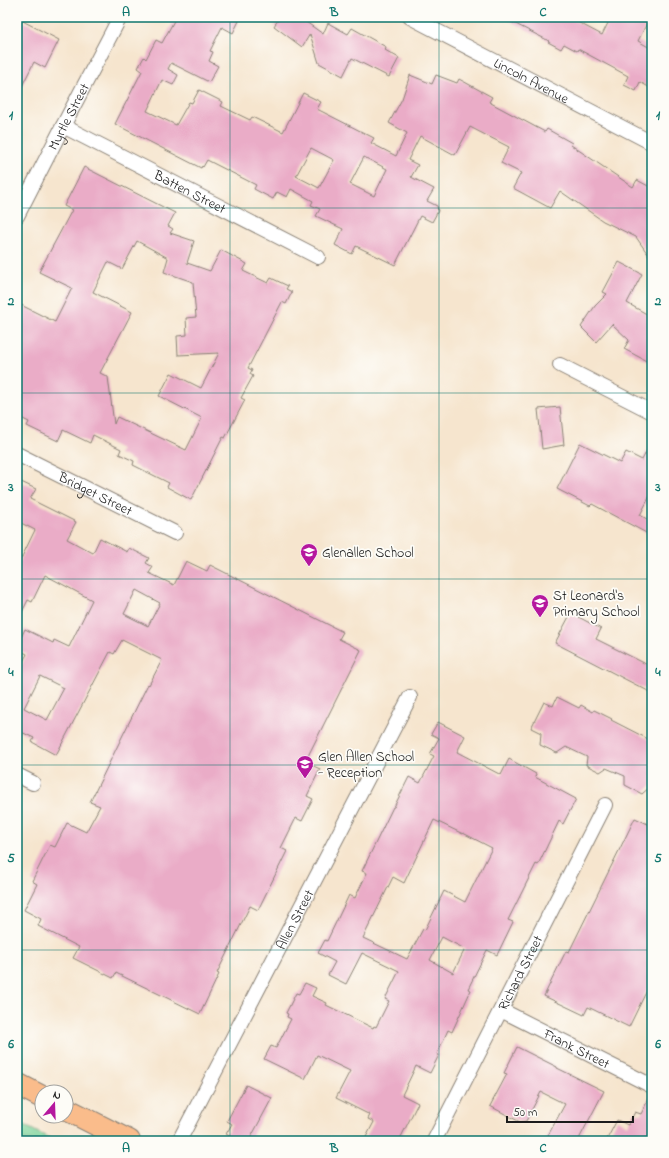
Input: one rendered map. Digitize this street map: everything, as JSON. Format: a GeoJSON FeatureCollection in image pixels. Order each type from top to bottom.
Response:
{"type":"FeatureCollection","features":[{"type":"Feature","properties":{"kind":"main road"},"geometry":{"type":"LineString","coordinates":[[17,1084],[34,1092]]}},
{"type":"Feature","properties":{"kind":"main road"},"geometry":{"type":"LineString","coordinates":[[74,1113],[129,1141]]}},
{"type":"Feature","properties":{"kind":"street","name":"Myrtle Street"},"geometry":{"type":"LineString","coordinates":[[17,216],[62,126],[120,17]]}},
{"type":"Feature","properties":{"kind":"street","name":"Lincoln Avenue"},"geometry":{"type":"LineString","coordinates":[[410,17],[652,143]]}},
{"type":"Feature","properties":{"kind":"street","name":"Batten Street"},"geometry":{"type":"LineString","coordinates":[[62,126],[318,257]]}},
{"type":"Feature","properties":{"kind":"street"},"geometry":{"type":"LineString","coordinates":[[560,364],[652,412]]}},
{"type":"Feature","properties":{"kind":"street","name":"Bridget Street"},"geometry":{"type":"LineString","coordinates":[[17,454],[175,533]]}},
{"type":"Feature","properties":{"kind":"street","name":"Allen Street"},"geometry":{"type":"LineString","coordinates":[[179,1141],[410,697]]}},
{"type":"Feature","properties":{"kind":"street"},"geometry":{"type":"LineString","coordinates":[[17,775],[33,783]]}},
{"type":"Feature","properties":{"kind":"street","name":"Richard Street"},"geometry":{"type":"LineString","coordinates":[[434,1141],[605,805]]}},
{"type":"Feature","properties":{"kind":"street","name":"Frank Street"},"geometry":{"type":"LineString","coordinates":[[501,1010],[652,1086]]}},
{"type":"Feature","properties":{"kind":"green space"},"geometry":{"type":"Polygon","coordinates":[[[17,1122],[55,1141],[17,1141],[17,1122]]]}},
{"type":"Feature","properties":{"kind":"building"},"geometry":{"type":"Polygon","coordinates":[[[176,17],[232,17],[239,21],[233,33],[222,27],[210,51],[213,52],[209,61],[218,66],[209,82],[171,63],[168,69],[178,75],[173,85],[162,80],[147,111],[176,125],[189,102],[192,103],[199,90],[223,102],[221,106],[250,120],[252,117],[283,132],[303,93],[321,102],[317,109],[374,138],[371,143],[396,156],[407,133],[389,123],[402,99],[410,75],[432,84],[436,75],[457,83],[459,79],[492,97],[489,102],[545,132],[547,129],[572,143],[571,145],[633,187],[637,180],[652,188],[652,260],[636,237],[603,221],[560,191],[550,208],[513,188],[521,173],[501,163],[509,147],[470,127],[455,155],[420,136],[408,160],[418,165],[411,177],[434,189],[427,201],[437,206],[438,211],[432,222],[420,216],[395,265],[356,246],[352,254],[335,245],[343,229],[316,216],[320,209],[311,205],[313,201],[291,189],[287,197],[277,192],[273,199],[254,189],[256,185],[207,160],[201,168],[115,124],[142,71],[138,68],[144,57],[146,59],[156,40],[162,43],[176,17]],[[311,148],[296,176],[319,188],[334,160],[311,148]],[[364,157],[350,184],[374,196],[387,169],[364,157]]]}},
{"type":"Feature","properties":{"kind":"building"},"geometry":{"type":"Polygon","coordinates":[[[280,17],[299,17],[323,34],[328,23],[348,34],[352,28],[386,47],[385,50],[399,58],[389,77],[352,58],[343,76],[319,63],[310,34],[302,47],[274,26],[280,17]]]}},
{"type":"Feature","properties":{"kind":"building"},"geometry":{"type":"Polygon","coordinates":[[[502,17],[568,17],[602,35],[611,17],[650,17],[638,41],[652,49],[652,89],[640,82],[636,91],[624,85],[628,76],[578,49],[577,51],[564,44],[561,49],[548,42],[549,41],[502,17]]]}},
{"type":"Feature","properties":{"kind":"building"},"geometry":{"type":"Polygon","coordinates":[[[17,18],[59,40],[45,68],[34,62],[17,96],[17,18]]]}},
{"type":"Feature","properties":{"kind":"building"},"geometry":{"type":"Polygon","coordinates":[[[84,167],[175,213],[168,226],[173,229],[170,233],[194,241],[187,263],[210,271],[221,250],[247,264],[243,271],[268,283],[271,278],[288,286],[286,289],[292,292],[286,304],[282,302],[248,368],[252,370],[250,374],[253,376],[241,398],[245,400],[225,438],[223,437],[191,500],[167,487],[169,483],[133,465],[134,461],[119,454],[121,449],[93,435],[90,443],[63,430],[58,441],[27,426],[29,422],[17,416],[17,303],[55,322],[72,288],[39,272],[72,210],[64,206],[84,167]],[[137,241],[122,269],[108,262],[93,292],[132,312],[100,373],[108,377],[114,424],[117,417],[186,450],[202,418],[159,396],[171,373],[201,388],[219,353],[178,355],[177,336],[187,335],[186,318],[196,317],[193,282],[164,272],[168,258],[137,241]]]}},
{"type":"Feature","properties":{"kind":"building"},"geometry":{"type":"Polygon","coordinates":[[[619,262],[642,274],[627,303],[652,317],[652,364],[624,349],[629,340],[612,324],[596,342],[581,327],[595,306],[607,294],[603,292],[619,262]]]}},
{"type":"Feature","properties":{"kind":"building"},"geometry":{"type":"Polygon","coordinates":[[[560,407],[564,445],[542,449],[538,409],[560,407]]]}},
{"type":"Feature","properties":{"kind":"building"},"geometry":{"type":"Polygon","coordinates":[[[652,441],[652,492],[640,515],[652,522],[652,536],[592,504],[590,506],[557,489],[580,443],[620,463],[626,452],[642,460],[652,441]]]}},
{"type":"Feature","properties":{"kind":"building"},"geometry":{"type":"Polygon","coordinates":[[[17,480],[36,489],[30,499],[76,522],[67,539],[93,553],[100,538],[127,552],[129,548],[149,558],[146,563],[153,567],[149,573],[174,585],[186,561],[207,571],[210,565],[343,632],[339,639],[361,650],[305,762],[320,769],[307,796],[313,799],[302,821],[296,818],[281,848],[287,851],[258,910],[250,906],[217,973],[219,974],[200,1014],[116,973],[113,978],[73,958],[79,947],[38,926],[41,919],[24,910],[37,884],[32,881],[50,845],[55,847],[67,823],[86,832],[100,806],[90,802],[148,684],[149,685],[162,660],[122,640],[114,654],[110,652],[56,755],[32,742],[34,738],[17,730],[17,673],[27,654],[17,649],[17,646],[25,629],[53,643],[54,640],[69,647],[92,600],[45,575],[32,602],[28,600],[17,622],[17,567],[35,530],[19,522],[17,526],[17,480]],[[136,590],[124,614],[148,626],[160,603],[136,590]],[[40,676],[24,708],[47,720],[64,688],[40,676]]]}},
{"type":"Feature","properties":{"kind":"building"},"geometry":{"type":"Polygon","coordinates":[[[571,613],[601,629],[596,639],[652,667],[652,693],[555,643],[571,613]]]}},
{"type":"Feature","properties":{"kind":"building"},"geometry":{"type":"Polygon","coordinates":[[[557,697],[579,708],[581,705],[593,712],[594,710],[652,741],[652,785],[642,794],[625,785],[625,776],[606,768],[600,772],[586,765],[587,757],[566,747],[557,753],[540,745],[541,733],[531,728],[544,702],[553,706],[557,697]]]}},
{"type":"Feature","properties":{"kind":"building"},"geometry":{"type":"Polygon","coordinates":[[[438,722],[465,736],[457,752],[501,775],[509,759],[536,774],[535,777],[576,799],[563,824],[559,821],[538,865],[536,864],[508,920],[513,922],[497,955],[487,950],[468,989],[471,990],[452,1032],[448,1030],[437,1054],[439,1055],[430,1073],[416,1066],[402,1095],[418,1103],[399,1141],[364,1141],[374,1122],[368,1119],[370,1115],[336,1098],[350,1071],[317,1055],[305,1079],[264,1059],[271,1046],[276,1048],[291,1019],[287,1017],[288,1014],[286,1013],[296,993],[299,994],[305,983],[316,988],[312,996],[327,1003],[326,1005],[373,1028],[374,1026],[376,1027],[389,1001],[385,999],[399,971],[362,953],[346,984],[328,975],[335,962],[318,953],[325,940],[327,941],[349,895],[355,898],[367,873],[362,871],[409,777],[420,783],[434,756],[430,754],[439,738],[431,734],[438,722]],[[434,820],[404,883],[393,877],[363,938],[407,959],[423,929],[425,930],[444,891],[465,902],[492,848],[434,820]],[[442,937],[430,960],[453,973],[465,949],[442,937]]]}},
{"type":"Feature","properties":{"kind":"building"},"geometry":{"type":"Polygon","coordinates":[[[635,818],[652,826],[652,980],[629,1027],[588,1007],[584,1015],[544,996],[566,951],[569,952],[635,818]]]}},
{"type":"Feature","properties":{"kind":"building"},"geometry":{"type":"Polygon","coordinates":[[[517,1047],[604,1091],[578,1141],[545,1141],[565,1104],[541,1092],[526,1121],[520,1122],[490,1106],[507,1074],[504,1073],[517,1047]]]}},
{"type":"Feature","properties":{"kind":"building"},"geometry":{"type":"Polygon","coordinates":[[[246,1085],[272,1098],[249,1141],[238,1141],[226,1134],[232,1124],[227,1121],[246,1085]]]}},
{"type":"Feature","properties":{"kind":"building"},"geometry":{"type":"Polygon","coordinates":[[[651,1094],[652,1141],[606,1141],[617,1120],[628,1125],[635,1112],[641,1114],[651,1094]]]}},
{"type":"Feature","properties":{"kind":"place","name":"Glenallen School"},"geometry":{"type":"Point","coordinates":[309,567]}},
{"type":"Feature","properties":{"kind":"place","name":"St Leonard's Primary School"},"geometry":{"type":"Point","coordinates":[540,618]}},
{"type":"Feature","properties":{"kind":"place","name":"Glen Allen School - Reception"},"geometry":{"type":"Point","coordinates":[305,779]}}]}
